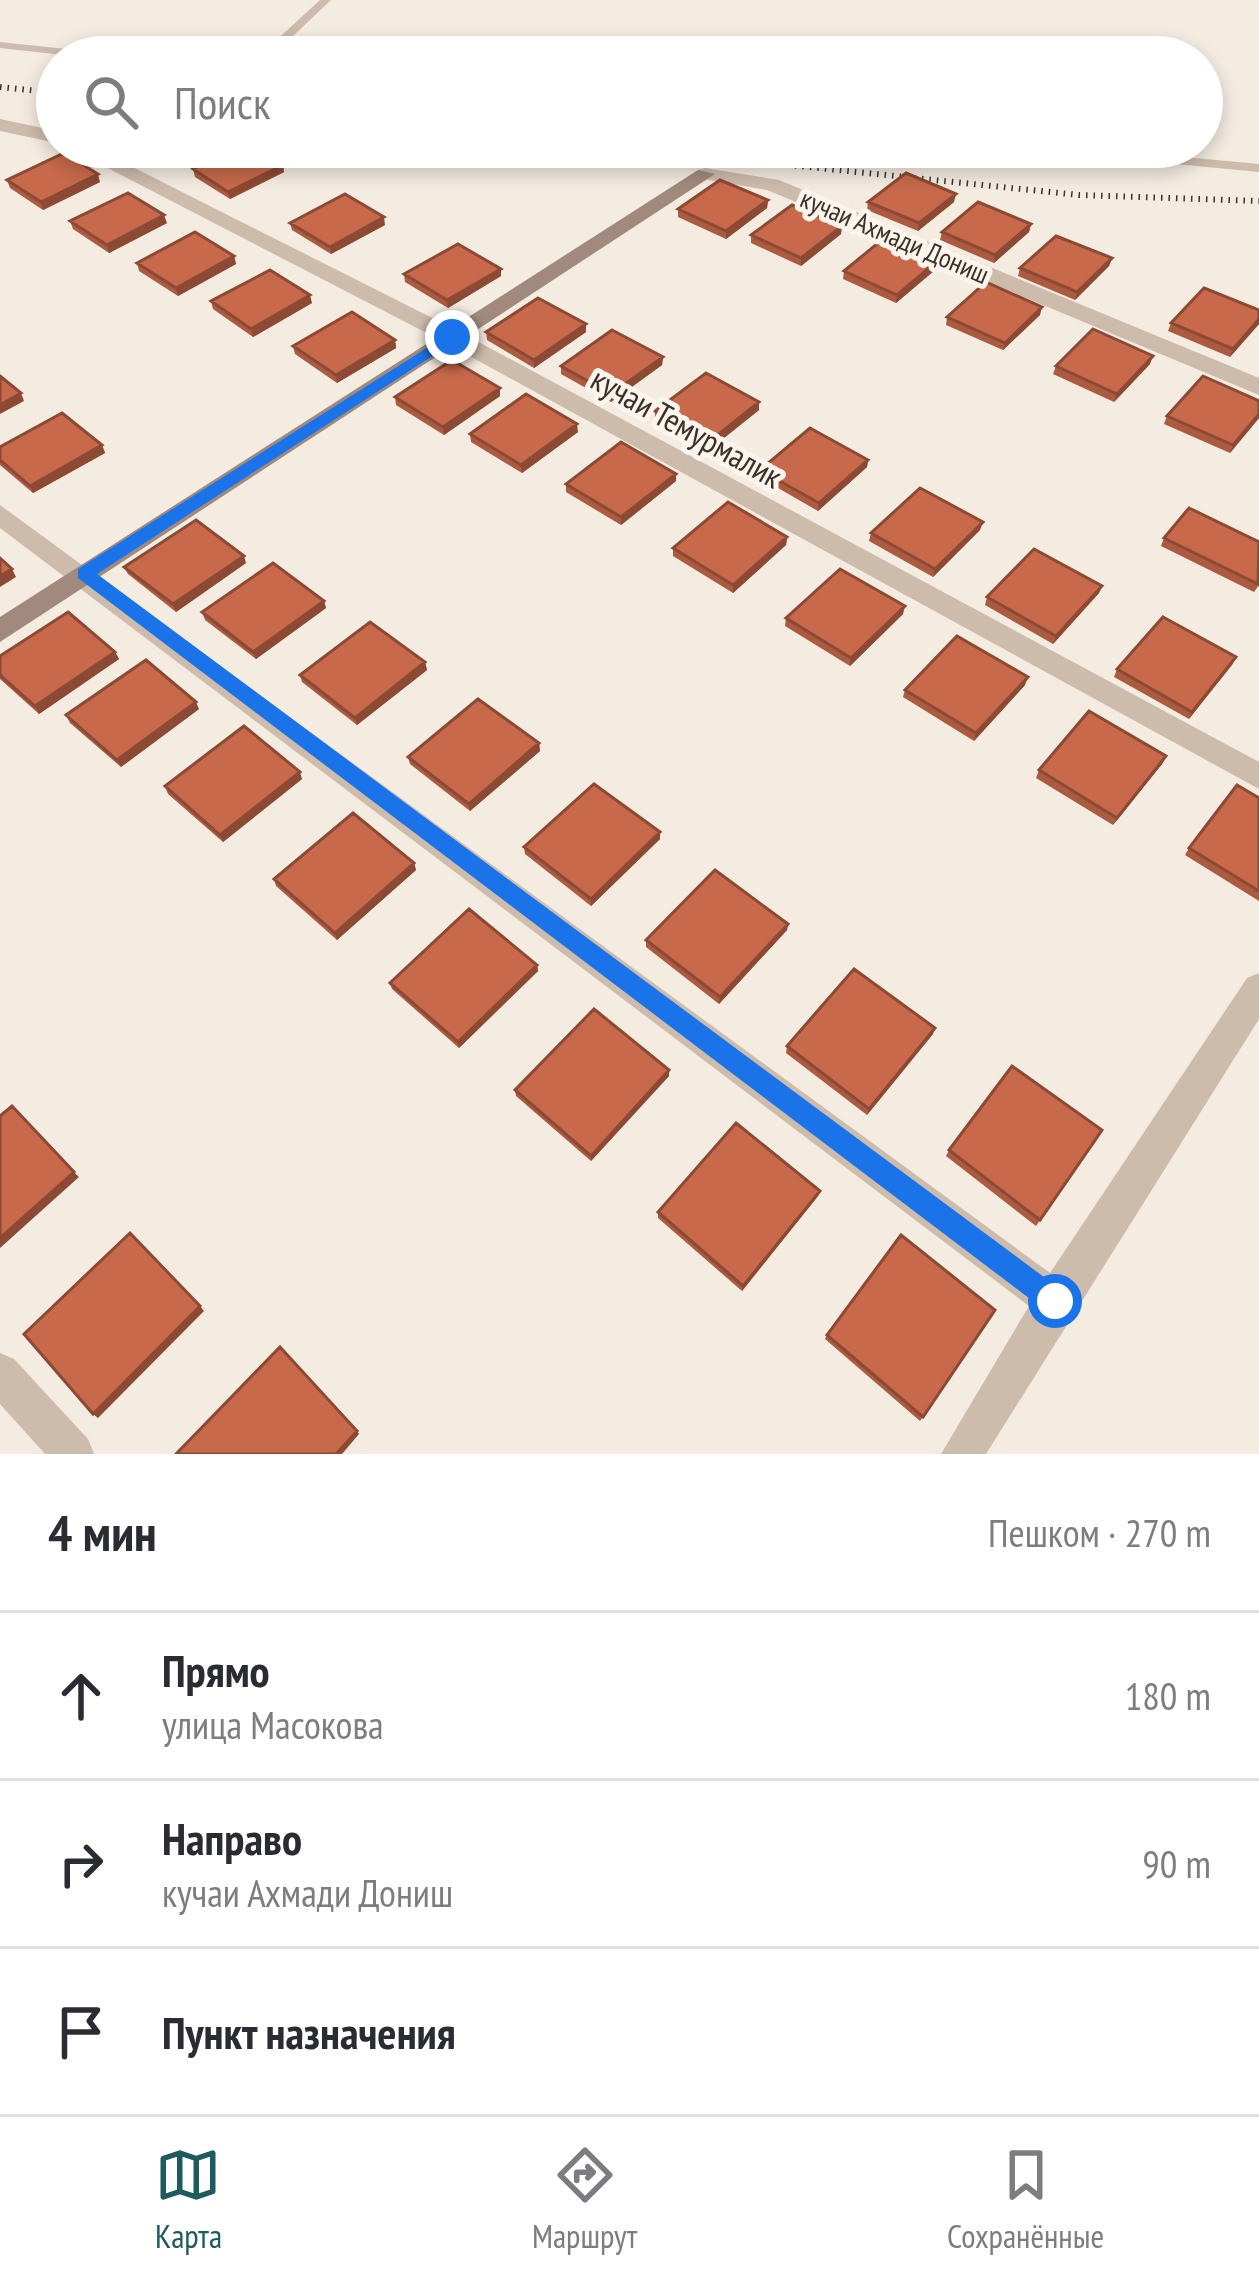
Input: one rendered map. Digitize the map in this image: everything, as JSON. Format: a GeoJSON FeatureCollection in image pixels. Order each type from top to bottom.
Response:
{"type":"FeatureCollection","features":[{"type":"Feature","properties":{"kind":"street"},"geometry":{"type":"LineString","coordinates":[[0,125],[36,133]]}},
{"type":"Feature","properties":{"kind":"street","name":"кучаи Темурмалик"},"geometry":{"type":"LineString","coordinates":[[118,168],[452,337],[1259,777]]}},
{"type":"Feature","properties":{"kind":"street","name":"кучаи Ахмади Дониш"},"geometry":{"type":"LineString","coordinates":[[0,631],[705,174],[772,184],[1259,387]]}},
{"type":"Feature","properties":{"kind":"street"},"geometry":{"type":"LineString","coordinates":[[0,514],[1055,1301]]}},
{"type":"Feature","properties":{"kind":"street"},"geometry":{"type":"LineString","coordinates":[[962,1454],[1055,1301],[1259,989]]}},
{"type":"Feature","properties":{"kind":"street"},"geometry":{"type":"LineString","coordinates":[[0,1373],[73,1454]]}},
{"type":"Feature","properties":{"kind":"lane"},"geometry":{"type":"LineString","coordinates":[[287,36],[326,0]]}},
{"type":"Feature","properties":{"kind":"lane"},"geometry":{"type":"LineString","coordinates":[[0,45],[36,49]]}},
{"type":"Feature","properties":{"kind":"lane"},"geometry":{"type":"LineString","coordinates":[[1223,165],[1259,168]]}},
{"type":"Feature","properties":{"kind":"building"},"geometry":{"type":"Polygon","coordinates":[[[36,166],[88,168],[98,174],[41,202],[7,180],[36,166]]]}},
{"type":"Feature","properties":{"kind":"building"},"geometry":{"type":"Polygon","coordinates":[[[195,168],[277,168],[228,192],[195,168]]]}},
{"type":"Feature","properties":{"kind":"building"},"geometry":{"type":"Polygon","coordinates":[[[906,173],[956,194],[919,223],[868,202],[906,173]]]}},
{"type":"Feature","properties":{"kind":"building"},"geometry":{"type":"Polygon","coordinates":[[[720,180],[768,200],[726,231],[678,209],[720,180]]]}},
{"type":"Feature","properties":{"kind":"building"},"geometry":{"type":"Polygon","coordinates":[[[128,193],[164,215],[107,245],[70,221],[128,193]]]}},
{"type":"Feature","properties":{"kind":"building"},"geometry":{"type":"Polygon","coordinates":[[[345,194],[384,217],[330,247],[290,223],[345,194]]]}},
{"type":"Feature","properties":{"kind":"building"},"geometry":{"type":"Polygon","coordinates":[[[978,202],[1031,224],[995,255],[942,232],[978,202]]]}},
{"type":"Feature","properties":{"kind":"building"},"geometry":{"type":"Polygon","coordinates":[[[792,205],[842,226],[801,258],[751,235],[792,205]]]}},
{"type":"Feature","properties":{"kind":"building"},"geometry":{"type":"Polygon","coordinates":[[[195,232],[234,256],[176,288],[137,263],[195,232]]]}},
{"type":"Feature","properties":{"kind":"building"},"geometry":{"type":"Polygon","coordinates":[[[1056,236],[1112,258],[1077,292],[1020,268],[1056,236]]]}},
{"type":"Feature","properties":{"kind":"building"},"geometry":{"type":"Polygon","coordinates":[[[883,239],[936,262],[897,295],[844,271],[883,239]]]}},
{"type":"Feature","properties":{"kind":"building"},"geometry":{"type":"Polygon","coordinates":[[[458,244],[501,269],[447,300],[404,274],[458,244]]]}},
{"type":"Feature","properties":{"kind":"building"},"geometry":{"type":"Polygon","coordinates":[[[270,270],[310,295],[251,329],[211,301],[270,270]]]}},
{"type":"Feature","properties":{"kind":"building"},"geometry":{"type":"Polygon","coordinates":[[[986,282],[1042,307],[1005,343],[947,317],[986,282]]]}},
{"type":"Feature","properties":{"kind":"building"},"geometry":{"type":"Polygon","coordinates":[[[1204,288],[1259,310],[1259,319],[1233,349],[1171,323],[1204,288]]]}},
{"type":"Feature","properties":{"kind":"building"},"geometry":{"type":"Polygon","coordinates":[[[538,298],[586,324],[534,360],[486,332],[538,298]]]}},
{"type":"Feature","properties":{"kind":"building"},"geometry":{"type":"Polygon","coordinates":[[[352,312],[395,340],[336,375],[293,346],[352,312]]]}},
{"type":"Feature","properties":{"kind":"building"},"geometry":{"type":"Polygon","coordinates":[[[1093,329],[1153,356],[1117,394],[1056,366],[1093,329]]]}},
{"type":"Feature","properties":{"kind":"building"},"geometry":{"type":"Polygon","coordinates":[[[612,330],[663,357],[611,394],[561,366],[612,330]]]}},
{"type":"Feature","properties":{"kind":"building"},"geometry":{"type":"Polygon","coordinates":[[[452,360],[500,388],[443,427],[395,397],[452,360]]]}},
{"type":"Feature","properties":{"kind":"building"},"geometry":{"type":"Polygon","coordinates":[[[706,373],[759,402],[709,442],[655,411],[706,373]]]}},
{"type":"Feature","properties":{"kind":"building"},"geometry":{"type":"Polygon","coordinates":[[[0,376],[21,393],[0,405],[0,376]]]}},
{"type":"Feature","properties":{"kind":"building"},"geometry":{"type":"Polygon","coordinates":[[[1203,376],[1259,401],[1259,414],[1233,445],[1167,416],[1203,376]]]}},
{"type":"Feature","properties":{"kind":"building"},"geometry":{"type":"Polygon","coordinates":[[[526,394],[577,424],[521,465],[470,434],[526,394]]]}},
{"type":"Feature","properties":{"kind":"building"},"geometry":{"type":"Polygon","coordinates":[[[62,413],[102,445],[30,486],[0,460],[0,447],[62,413]]]}},
{"type":"Feature","properties":{"kind":"building"},"geometry":{"type":"Polygon","coordinates":[[[810,428],[868,460],[819,503],[760,470],[810,428]]]}},
{"type":"Feature","properties":{"kind":"building"},"geometry":{"type":"Polygon","coordinates":[[[621,442],[676,474],[621,517],[566,484],[621,442]]]}},
{"type":"Feature","properties":{"kind":"building"},"geometry":{"type":"Polygon","coordinates":[[[920,488],[983,522],[935,569],[871,533],[920,488]]]}},
{"type":"Feature","properties":{"kind":"building"},"geometry":{"type":"Polygon","coordinates":[[[728,502],[787,537],[733,585],[673,548],[728,502]]]}},
{"type":"Feature","properties":{"kind":"building"},"geometry":{"type":"Polygon","coordinates":[[[1189,508],[1259,542],[1258,584],[1164,538],[1189,508]]]}},
{"type":"Feature","properties":{"kind":"building"},"geometry":{"type":"Polygon","coordinates":[[[196,520],[244,556],[173,604],[124,567],[196,520]]]}},
{"type":"Feature","properties":{"kind":"building"},"geometry":{"type":"Polygon","coordinates":[[[1034,549],[1102,586],[1056,636],[987,597],[1034,549]]]}},
{"type":"Feature","properties":{"kind":"building"},"geometry":{"type":"Polygon","coordinates":[[[0,558],[12,569],[0,576],[0,558]]]}},
{"type":"Feature","properties":{"kind":"building"},"geometry":{"type":"Polygon","coordinates":[[[273,563],[324,601],[253,652],[202,612],[273,563]]]}},
{"type":"Feature","properties":{"kind":"building"},"geometry":{"type":"Polygon","coordinates":[[[840,569],[905,606],[851,658],[786,618],[840,569]]]}},
{"type":"Feature","properties":{"kind":"building"},"geometry":{"type":"Polygon","coordinates":[[[68,612],[115,652],[35,706],[0,675],[0,656],[68,612]]]}},
{"type":"Feature","properties":{"kind":"building"},"geometry":{"type":"Polygon","coordinates":[[[1163,617],[1236,657],[1192,712],[1117,669],[1163,617]]]}},
{"type":"Feature","properties":{"kind":"building"},"geometry":{"type":"Polygon","coordinates":[[[370,622],[425,662],[355,718],[300,675],[370,622]]]}},
{"type":"Feature","properties":{"kind":"building"},"geometry":{"type":"Polygon","coordinates":[[[957,636],[1028,677],[976,733],[905,690],[957,636]]]}},
{"type":"Feature","properties":{"kind":"building"},"geometry":{"type":"Polygon","coordinates":[[[146,660],[196,702],[117,760],[66,715],[146,660]]]}},
{"type":"Feature","properties":{"kind":"building"},"geometry":{"type":"Polygon","coordinates":[[[478,699],[539,743],[469,804],[408,757],[478,699]]]}},
{"type":"Feature","properties":{"kind":"building"},"geometry":{"type":"Polygon","coordinates":[[[1089,711],[1166,756],[1117,818],[1039,770],[1089,711]]]}},
{"type":"Feature","properties":{"kind":"building"},"geometry":{"type":"Polygon","coordinates":[[[244,726],[300,772],[220,835],[165,786],[244,726]]]}},
{"type":"Feature","properties":{"kind":"building"},"geometry":{"type":"Polygon","coordinates":[[[594,784],[660,832],[591,899],[524,847],[594,784]]]}},
{"type":"Feature","properties":{"kind":"building"},"geometry":{"type":"Polygon","coordinates":[[[1237,785],[1259,798],[1259,891],[1189,848],[1237,785]]]}},
{"type":"Feature","properties":{"kind":"building"},"geometry":{"type":"Polygon","coordinates":[[[353,813],[414,863],[335,933],[274,879],[353,813]]]}},
{"type":"Feature","properties":{"kind":"building"},"geometry":{"type":"Polygon","coordinates":[[[715,870],[788,924],[720,997],[646,940],[715,870]]]}},
{"type":"Feature","properties":{"kind":"building"},"geometry":{"type":"Polygon","coordinates":[[[469,909],[537,965],[458,1042],[390,983],[469,909]]]}},
{"type":"Feature","properties":{"kind":"building"},"geometry":{"type":"Polygon","coordinates":[[[854,969],[935,1028],[869,1109],[787,1046],[854,969]]]}},
{"type":"Feature","properties":{"kind":"building"},"geometry":{"type":"Polygon","coordinates":[[[594,1009],[669,1070],[591,1156],[515,1090],[594,1009]]]}},
{"type":"Feature","properties":{"kind":"building"},"geometry":{"type":"Polygon","coordinates":[[[1012,1066],[1102,1130],[1040,1220],[949,1150],[1012,1066]]]}},
{"type":"Feature","properties":{"kind":"building"},"geometry":{"type":"Polygon","coordinates":[[[12,1106],[74,1172],[0,1238],[0,1116],[12,1106]]]}},
{"type":"Feature","properties":{"kind":"building"},"geometry":{"type":"Polygon","coordinates":[[[736,1123],[820,1191],[743,1286],[658,1212],[736,1123]]]}},
{"type":"Feature","properties":{"kind":"building"},"geometry":{"type":"Polygon","coordinates":[[[130,1233],[200,1306],[93,1414],[24,1334],[130,1233]]]}},
{"type":"Feature","properties":{"kind":"building"},"geometry":{"type":"Polygon","coordinates":[[[901,1235],[995,1310],[923,1417],[827,1335],[901,1235]]]}},
{"type":"Feature","properties":{"kind":"building"},"geometry":{"type":"Polygon","coordinates":[[[280,1347],[357,1431],[336,1454],[176,1454],[280,1347]]]}},
{"type":"Feature","properties":{"kind":"railway"},"geometry":{"type":"LineString","coordinates":[[0,87],[36,91]]}},
{"type":"Feature","properties":{"kind":"railway"},"geometry":{"type":"LineString","coordinates":[[819,168],[1079,195],[1259,201]]}},
{"type":"Feature","properties":{"kind":"route"},"geometry":{"type":"LineString","coordinates":[[452,337],[84,574],[1055,1301]]}}]}
